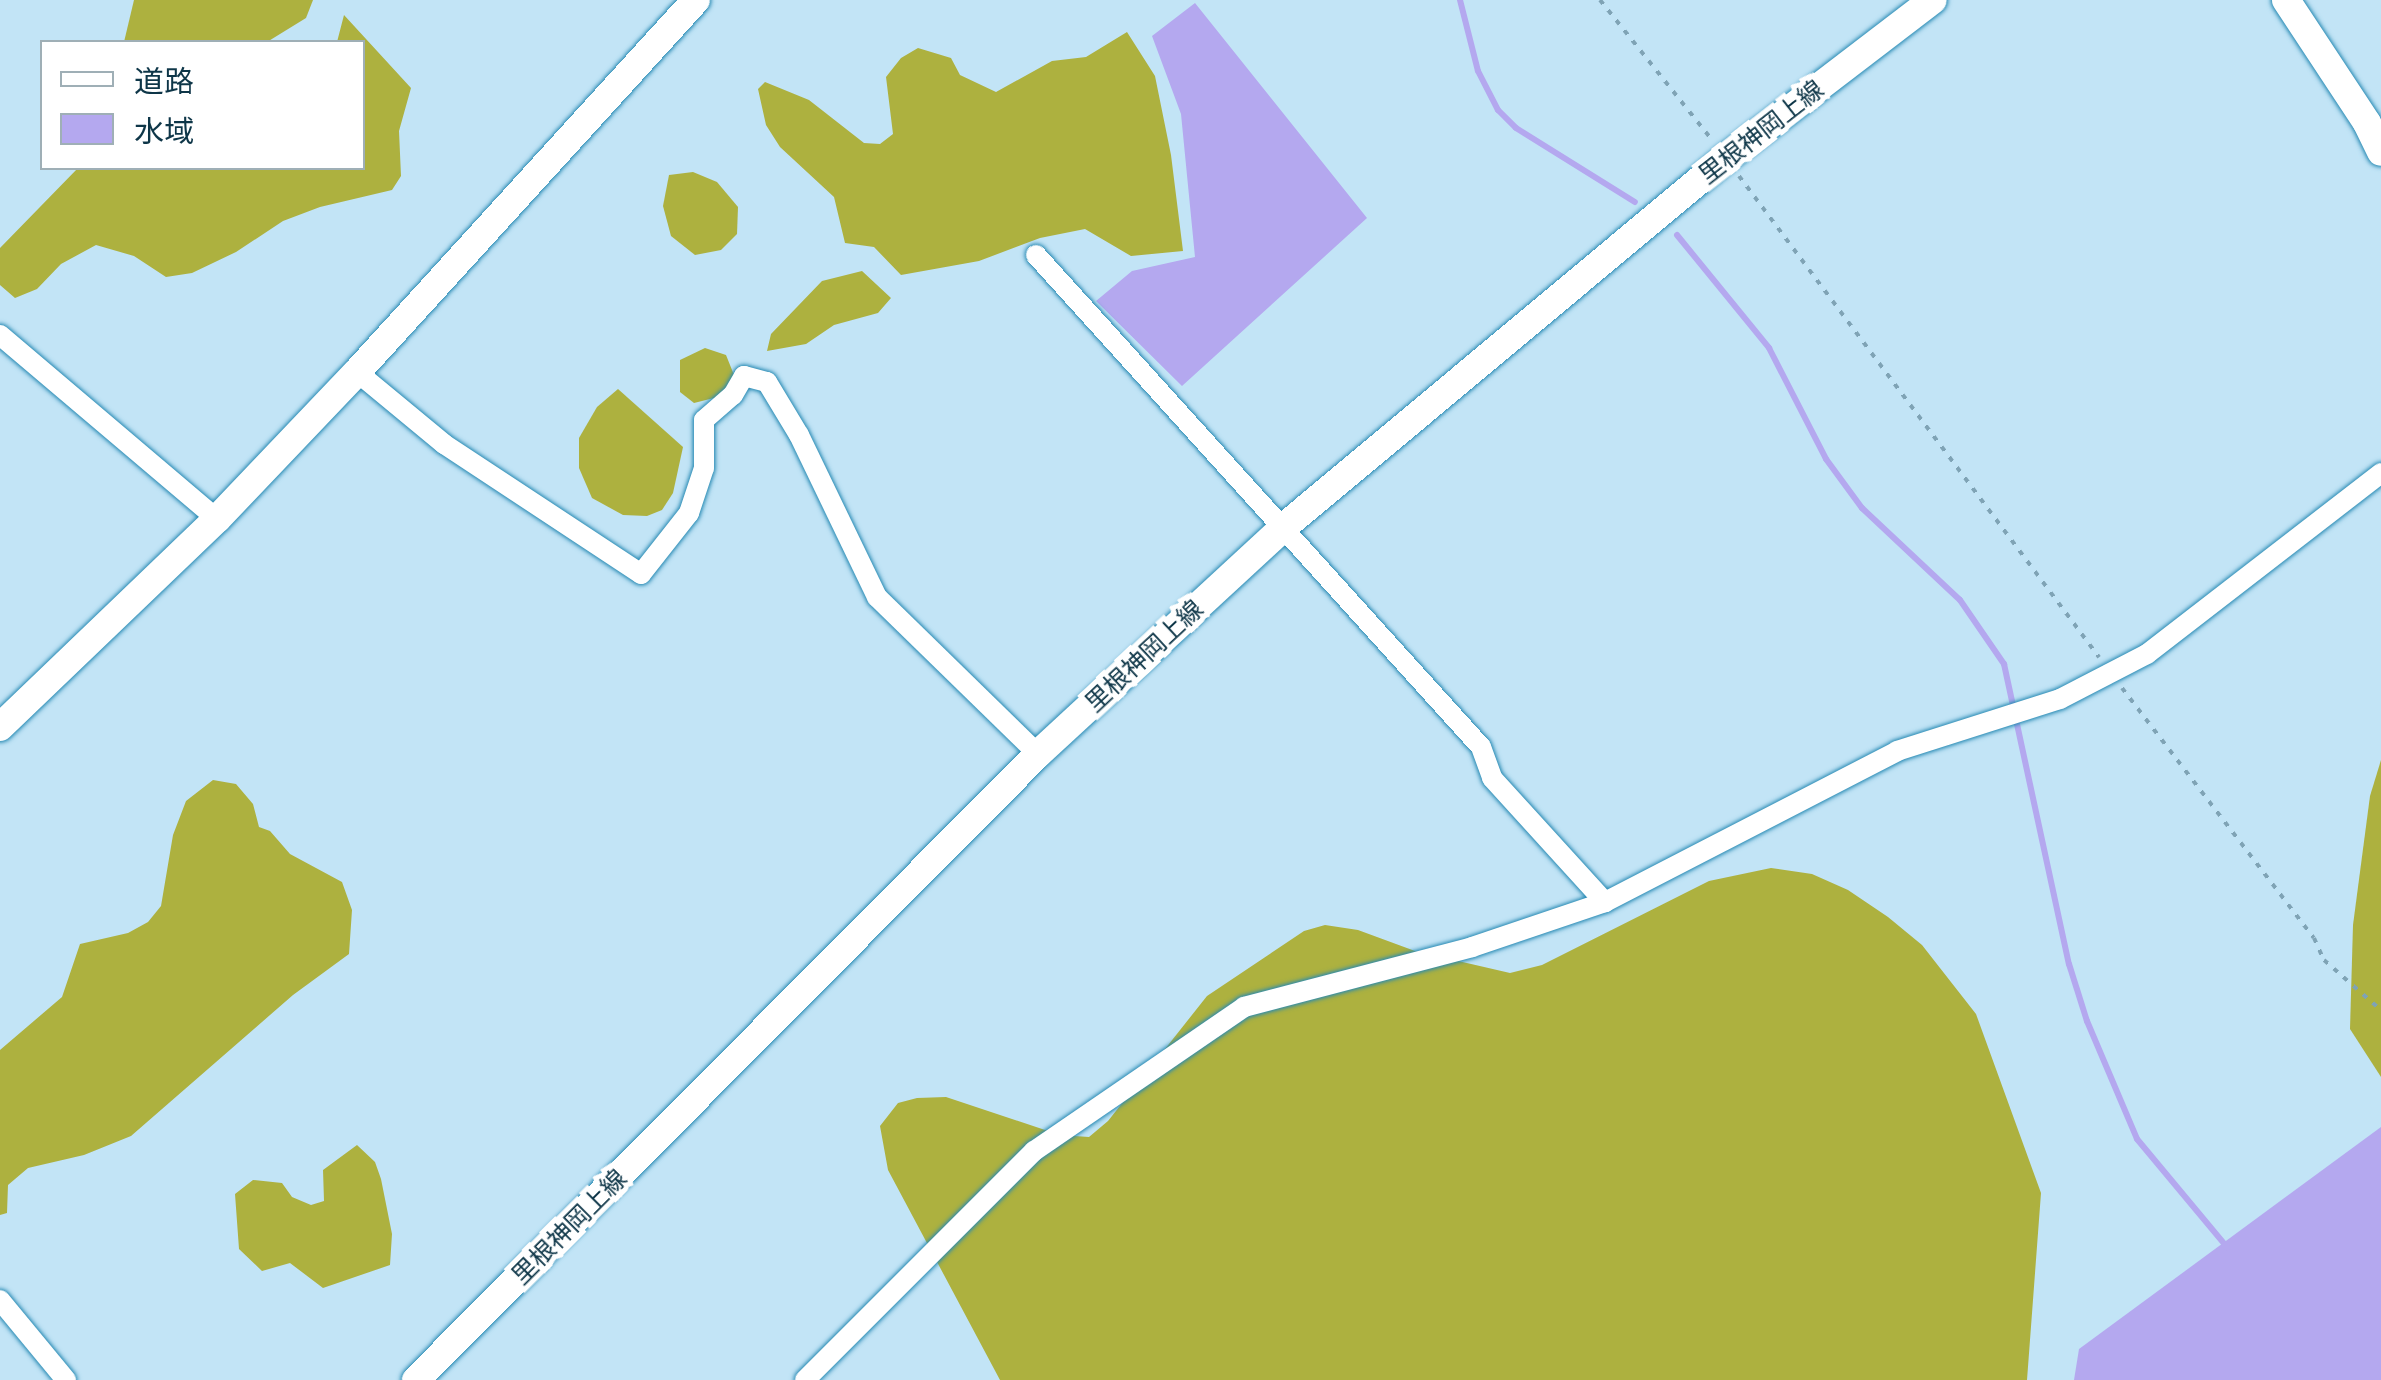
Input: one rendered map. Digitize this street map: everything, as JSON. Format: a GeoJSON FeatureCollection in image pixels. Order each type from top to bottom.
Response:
{"type":"FeatureCollection","features":[{"type":"Feature","properties":{"kind":"main road"},"geometry":{"type":"LineString","coordinates":[[0,727],[217,519],[357,372],[696,0]]}},
{"type":"Feature","properties":{"kind":"main road","name":"里根神岡上線"},"geometry":{"type":"LineString","coordinates":[[416,1380],[1038,754],[1285,526],[1726,158],[1932,0]]}},
{"type":"Feature","properties":{"kind":"main road"},"geometry":{"type":"LineString","coordinates":[[2286,0],[2367,123],[2381,152]]}},
{"type":"Feature","properties":{"kind":"street"},"geometry":{"type":"LineString","coordinates":[[1036,255],[1481,747],[1492,778],[1605,902]]}},
{"type":"Feature","properties":{"kind":"street"},"geometry":{"type":"LineString","coordinates":[[0,335],[217,519]]}},
{"type":"Feature","properties":{"kind":"street"},"geometry":{"type":"LineString","coordinates":[[357,372],[444,444],[641,574],[690,513],[704,468],[704,420],[733,395],[744,376],[766,382],[799,436],[877,596],[1038,754]]}},
{"type":"Feature","properties":{"kind":"street"},"geometry":{"type":"LineString","coordinates":[[805,1380],[1034,1151],[1244,1008],[1472,947],[1605,902],[1897,751],[2060,699],[2148,654],[2381,473]]}},
{"type":"Feature","properties":{"kind":"street"},"geometry":{"type":"LineString","coordinates":[[0,1300],[66,1380]]}},
{"type":"Feature","properties":{"kind":"path"},"geometry":{"type":"LineString","coordinates":[[1600,0],[1726,158],[2110,673],[2314,938],[2324,960],[2381,1010]]}},
{"type":"Feature","properties":{"kind":"shaded area"},"geometry":{"type":"Polygon","coordinates":[[[134,0],[313,0],[306,18],[270,40],[124,40],[134,0]]]}},
{"type":"Feature","properties":{"kind":"shaded area"},"geometry":{"type":"Polygon","coordinates":[[[344,15],[411,88],[399,131],[401,176],[392,190],[320,207],[283,221],[236,252],[192,273],[166,277],[134,256],[96,245],[61,264],[37,289],[15,298],[0,285],[0,248],[76,170],[365,170],[365,40],[338,40],[344,15]]]}},
{"type":"Feature","properties":{"kind":"shaded area"},"geometry":{"type":"Polygon","coordinates":[[[1127,32],[1155,76],[1171,155],[1183,251],[1131,256],[1085,229],[1040,238],[979,261],[901,275],[874,247],[845,243],[834,197],[780,147],[766,125],[758,89],[765,82],[809,100],[864,143],[880,144],[893,134],[886,77],[901,58],[918,48],[951,58],[960,75],[996,92],[1052,61],[1086,57],[1127,32]]]}},
{"type":"Feature","properties":{"kind":"shaded area"},"geometry":{"type":"Polygon","coordinates":[[[693,172],[717,182],[738,207],[737,234],[721,250],[695,255],[671,236],[663,206],[669,175],[693,172]]]}},
{"type":"Feature","properties":{"kind":"shaded area"},"geometry":{"type":"Polygon","coordinates":[[[862,271],[891,298],[878,313],[834,325],[806,344],[767,351],[771,334],[822,281],[862,271]]]}},
{"type":"Feature","properties":{"kind":"shaded area"},"geometry":{"type":"Polygon","coordinates":[[[705,348],[726,355],[734,375],[730,394],[694,403],[680,392],[680,360],[705,348]]]}},
{"type":"Feature","properties":{"kind":"shaded area"},"geometry":{"type":"Polygon","coordinates":[[[618,389],[683,447],[673,493],[662,510],[647,516],[623,515],[592,498],[579,468],[579,438],[597,407],[618,389]]]}},
{"type":"Feature","properties":{"kind":"shaded area"},"geometry":{"type":"Polygon","coordinates":[[[2381,760],[2381,1077],[2350,1029],[2353,925],[2370,796],[2381,760]]]}},
{"type":"Feature","properties":{"kind":"shaded area"},"geometry":{"type":"Polygon","coordinates":[[[213,780],[236,784],[253,804],[259,827],[270,831],[290,854],[342,882],[352,910],[349,954],[293,995],[131,1136],[84,1155],[28,1168],[8,1185],[7,1213],[0,1215],[0,1050],[62,997],[80,944],[128,933],[148,922],[161,906],[173,835],[186,801],[213,780]]]}},
{"type":"Feature","properties":{"kind":"shaded area"},"geometry":{"type":"Polygon","coordinates":[[[1771,868],[1812,874],[1848,890],[1888,917],[1922,945],[1976,1014],[2041,1193],[2027,1380],[1000,1380],[888,1170],[880,1126],[898,1103],[917,1098],[946,1097],[1060,1135],[1089,1137],[1108,1121],[1207,996],[1304,931],[1325,925],[1358,930],[1415,951],[1510,973],[1542,965],[1709,881],[1771,868]]]}},
{"type":"Feature","properties":{"kind":"shaded area"},"geometry":{"type":"Polygon","coordinates":[[[357,1145],[375,1162],[381,1179],[392,1234],[390,1265],[323,1288],[290,1263],[262,1271],[239,1249],[235,1194],[253,1180],[282,1183],[292,1197],[311,1205],[324,1201],[323,1170],[357,1145]]]}},
{"type":"Feature","properties":{"kind":"water"},"geometry":{"type":"Polygon","coordinates":[[[1195,3],[1367,218],[1182,386],[1096,301],[1132,271],[1195,257],[1181,114],[1152,36],[1195,3]]]}},
{"type":"Feature","properties":{"kind":"water"},"geometry":{"type":"Polygon","coordinates":[[[2381,1127],[2381,1380],[2074,1380],[2079,1349],[2381,1127]]]}},
{"type":"Feature","properties":{"kind":"waterway"},"geometry":{"type":"LineString","coordinates":[[1460,0],[1478,71],[1498,110],[1516,128],[1635,202]]}},
{"type":"Feature","properties":{"kind":"waterway"},"geometry":{"type":"LineString","coordinates":[[1677,235],[1769,348],[1826,459],[1862,508],[1960,600],[2004,664],[2069,964],[2087,1021],[2137,1139],[2227,1247]]}}]}
